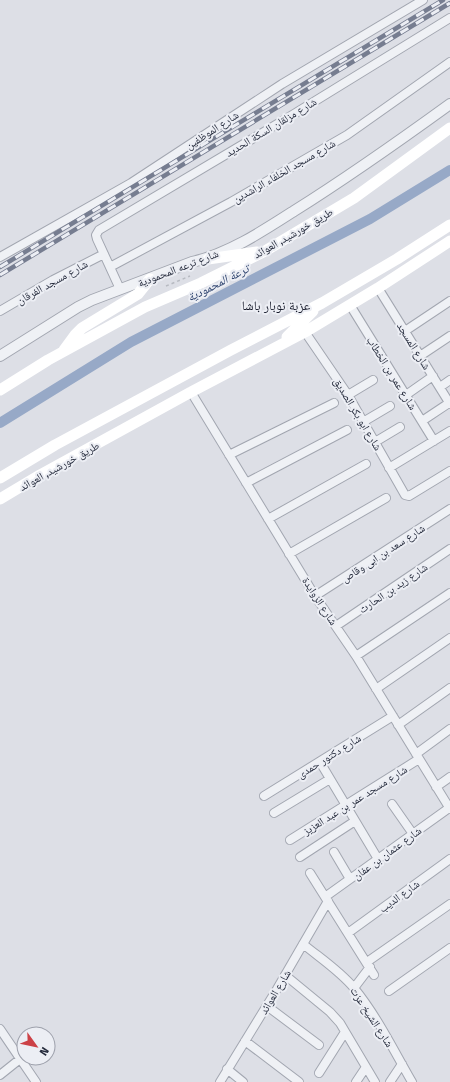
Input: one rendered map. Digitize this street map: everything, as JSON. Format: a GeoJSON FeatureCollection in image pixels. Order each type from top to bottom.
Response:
{"type":"FeatureCollection","features":[{"type":"Feature","properties":{"kind":"main road","name":"طريق خورشيد, العوائد"},"geometry":{"type":"LineString","coordinates":[[0,390],[63,351],[145,307],[201,283],[265,251],[354,198],[450,128]]}},
{"type":"Feature","properties":{"kind":"main road","name":"طريق خورشيد, العوائد"},"geometry":{"type":"LineString","coordinates":[[0,478],[75,434],[224,353],[322,303],[450,225]]}},
{"type":"Feature","properties":{"kind":"main road","name":"طريق خورشيد, العوائد"},"geometry":{"type":"LineString","coordinates":[[0,499],[40,475],[191,392],[305,332],[378,288],[450,241]]}},
{"type":"Feature","properties":{"kind":"main road"},"geometry":{"type":"LineString","coordinates":[[208,259],[265,251]]}},
{"type":"Feature","properties":{"kind":"main road"},"geometry":{"type":"LineString","coordinates":[[63,351],[82,328],[138,294],[150,278]]}},
{"type":"Feature","properties":{"kind":"main road"},"geometry":{"type":"LineString","coordinates":[[277,347],[322,303]]}},
{"type":"Feature","properties":{"kind":"street","name":"شارع الموظفين"},"geometry":{"type":"LineString","coordinates":[[0,257],[131,183],[282,84],[423,0]]}},
{"type":"Feature","properties":{"kind":"street","name":"شارع مزلقان السكة الحديد"},"geometry":{"type":"LineString","coordinates":[[104,254],[96,236],[99,230],[450,18]]}},
{"type":"Feature","properties":{"kind":"street","name":"شارع مسجد الخلفاء الراشدين"},"geometry":{"type":"LineString","coordinates":[[110,267],[231,202],[348,135],[450,62]]}},
{"type":"Feature","properties":{"kind":"street","name":"شارع ترعه المحمودية"},"geometry":{"type":"LineString","coordinates":[[0,356],[78,307],[92,300],[192,262],[208,259],[268,228],[381,154],[450,104]]}},
{"type":"Feature","properties":{"kind":"street"},"geometry":{"type":"LineString","coordinates":[[104,254],[120,289]]}},
{"type":"Feature","properties":{"kind":"street","name":"شارع مسجد الفرقان"},"geometry":{"type":"LineString","coordinates":[[0,312],[53,280],[104,254]]}},
{"type":"Feature","properties":{"kind":"street","name":"شارع المسجد"},"geometry":{"type":"LineString","coordinates":[[378,288],[450,404]]}},
{"type":"Feature","properties":{"kind":"street"},"geometry":{"type":"LineString","coordinates":[[404,330],[450,301]]}},
{"type":"Feature","properties":{"kind":"street","name":"شارع عمر بن الخطاب"},"geometry":{"type":"LineString","coordinates":[[350,305],[434,441]]}},
{"type":"Feature","properties":{"kind":"street","name":"شارع ابو بكر الصديق"},"geometry":{"type":"LineString","coordinates":[[305,332],[348,395],[405,495],[409,496],[450,471]]}},
{"type":"Feature","properties":{"kind":"street"},"geometry":{"type":"LineString","coordinates":[[420,356],[450,336]]}},
{"type":"Feature","properties":{"kind":"street"},"geometry":{"type":"LineString","coordinates":[[406,394],[433,376]]}},
{"type":"Feature","properties":{"kind":"street"},"geometry":{"type":"LineString","coordinates":[[348,395],[373,380]]}},
{"type":"Feature","properties":{"kind":"street"},"geometry":{"type":"LineString","coordinates":[[440,388],[450,380]]}},
{"type":"Feature","properties":{"kind":"street","name":"شارع الزوايدة"},"geometry":{"type":"LineString","coordinates":[[191,392],[315,596],[356,656],[450,809]]}},
{"type":"Feature","properties":{"kind":"street"},"geometry":{"type":"LineString","coordinates":[[228,455],[334,403]]}},
{"type":"Feature","properties":{"kind":"street"},"geometry":{"type":"LineString","coordinates":[[422,421],[450,404]]}},
{"type":"Feature","properties":{"kind":"street"},"geometry":{"type":"LineString","coordinates":[[364,422],[390,406]]}},
{"type":"Feature","properties":{"kind":"street"},"geometry":{"type":"LineString","coordinates":[[375,442],[400,427]]}},
{"type":"Feature","properties":{"kind":"street"},"geometry":{"type":"LineString","coordinates":[[246,483],[347,430]]}},
{"type":"Feature","properties":{"kind":"street"},"geometry":{"type":"LineString","coordinates":[[390,468],[450,431]]}},
{"type":"Feature","properties":{"kind":"street"},"geometry":{"type":"LineString","coordinates":[[268,519],[366,464]]}},
{"type":"Feature","properties":{"kind":"street"},"geometry":{"type":"LineString","coordinates":[[289,554],[386,498]]}},
{"type":"Feature","properties":{"kind":"street","name":"شارع سعد بن ابى وقاص"},"geometry":{"type":"LineString","coordinates":[[315,596],[450,509]]}},
{"type":"Feature","properties":{"kind":"street","name":"شارع زيد بن الحارث"},"geometry":{"type":"LineString","coordinates":[[336,626],[450,550]]}},
{"type":"Feature","properties":{"kind":"street"},"geometry":{"type":"LineString","coordinates":[[356,656],[450,593]]}},
{"type":"Feature","properties":{"kind":"street"},"geometry":{"type":"LineString","coordinates":[[376,689],[450,638]]}},
{"type":"Feature","properties":{"kind":"street"},"geometry":{"type":"LineString","coordinates":[[398,725],[450,688]]}},
{"type":"Feature","properties":{"kind":"street","name":"شارع دكتور حمدى"},"geometry":{"type":"LineString","coordinates":[[264,796],[393,716]]}},
{"type":"Feature","properties":{"kind":"street","name":"شارع مسجد عمر بن عبد العزيز"},"geometry":{"type":"LineString","coordinates":[[290,840],[346,805],[418,756],[450,729]]}},
{"type":"Feature","properties":{"kind":"street"},"geometry":{"type":"LineString","coordinates":[[320,762],[378,859]]}},
{"type":"Feature","properties":{"kind":"street"},"geometry":{"type":"LineString","coordinates":[[436,787],[450,777]]}},
{"type":"Feature","properties":{"kind":"street"},"geometry":{"type":"LineString","coordinates":[[274,813],[330,780]]}},
{"type":"Feature","properties":{"kind":"street"},"geometry":{"type":"LineString","coordinates":[[392,804],[412,834]]}},
{"type":"Feature","properties":{"kind":"street","name":"شارع عثمان بن عفان"},"geometry":{"type":"LineString","coordinates":[[326,899],[350,879],[412,834],[450,809]]}},
{"type":"Feature","properties":{"kind":"street"},"geometry":{"type":"LineString","coordinates":[[300,857],[355,821]]}},
{"type":"Feature","properties":{"kind":"street"},"geometry":{"type":"LineString","coordinates":[[334,852],[350,879]]}},
{"type":"Feature","properties":{"kind":"street","name":"شارع الديب"},"geometry":{"type":"LineString","coordinates":[[348,933],[450,859]]}},
{"type":"Feature","properties":{"kind":"street"},"geometry":{"type":"LineString","coordinates":[[310,873],[374,975]]}},
{"type":"Feature","properties":{"kind":"street","name":"شارع العوائد"},"geometry":{"type":"LineString","coordinates":[[220,1082],[303,944],[326,899]]}},
{"type":"Feature","properties":{"kind":"street"},"geometry":{"type":"LineString","coordinates":[[354,988],[368,964],[450,904]]}},
{"type":"Feature","properties":{"kind":"street","name":"شارع الشيخ عزت"},"geometry":{"type":"LineString","coordinates":[[303,944],[346,979],[354,988],[368,1007],[412,1082]]}},
{"type":"Feature","properties":{"kind":"street"},"geometry":{"type":"LineString","coordinates":[[389,991],[450,948]]}},
{"type":"Feature","properties":{"kind":"street"},"geometry":{"type":"LineString","coordinates":[[285,975],[330,1012],[345,1032],[375,1082]]}},
{"type":"Feature","properties":{"kind":"street"},"geometry":{"type":"LineString","coordinates":[[267,1006],[320,1045]]}},
{"type":"Feature","properties":{"kind":"street"},"geometry":{"type":"LineString","coordinates":[[1,1031],[16,1053]]}},
{"type":"Feature","properties":{"kind":"street"},"geometry":{"type":"LineString","coordinates":[[319,1073],[345,1032]]}},
{"type":"Feature","properties":{"kind":"street"},"geometry":{"type":"LineString","coordinates":[[245,1041],[299,1082]]}},
{"type":"Feature","properties":{"kind":"street"},"geometry":{"type":"LineString","coordinates":[[0,1075],[16,1062]]}},
{"type":"Feature","properties":{"kind":"street"},"geometry":{"type":"LineString","coordinates":[[390,1082],[402,1064]]}},
{"type":"Feature","properties":{"kind":"street"},"geometry":{"type":"LineString","coordinates":[[25,1066],[36,1082]]}},
{"type":"Feature","properties":{"kind":"street"},"geometry":{"type":"LineString","coordinates":[[356,1082],[366,1067]]}},
{"type":"Feature","properties":{"kind":"street"},"geometry":{"type":"LineString","coordinates":[[227,1069],[243,1082]]}},
{"type":"Feature","properties":{"kind":"path"},"geometry":{"type":"LineString","coordinates":[[166,286],[190,276]]}},
{"type":"Feature","properties":{"kind":"waterway","name":"ترعة المحمودية"},"geometry":{"type":"LineString","coordinates":[[0,423],[131,342],[370,219],[450,170]]}},
{"type":"Feature","properties":{"kind":"railway"},"geometry":{"type":"LineString","coordinates":[[0,267],[443,0]]}},
{"type":"Feature","properties":{"kind":"railway"},"geometry":{"type":"LineString","coordinates":[[0,275],[450,3]]}},
{"type":"Feature","properties":{"kind":"district","name":"عزبة نوبار باشا"},"geometry":{"type":"Point","coordinates":[276,305]}}]}
